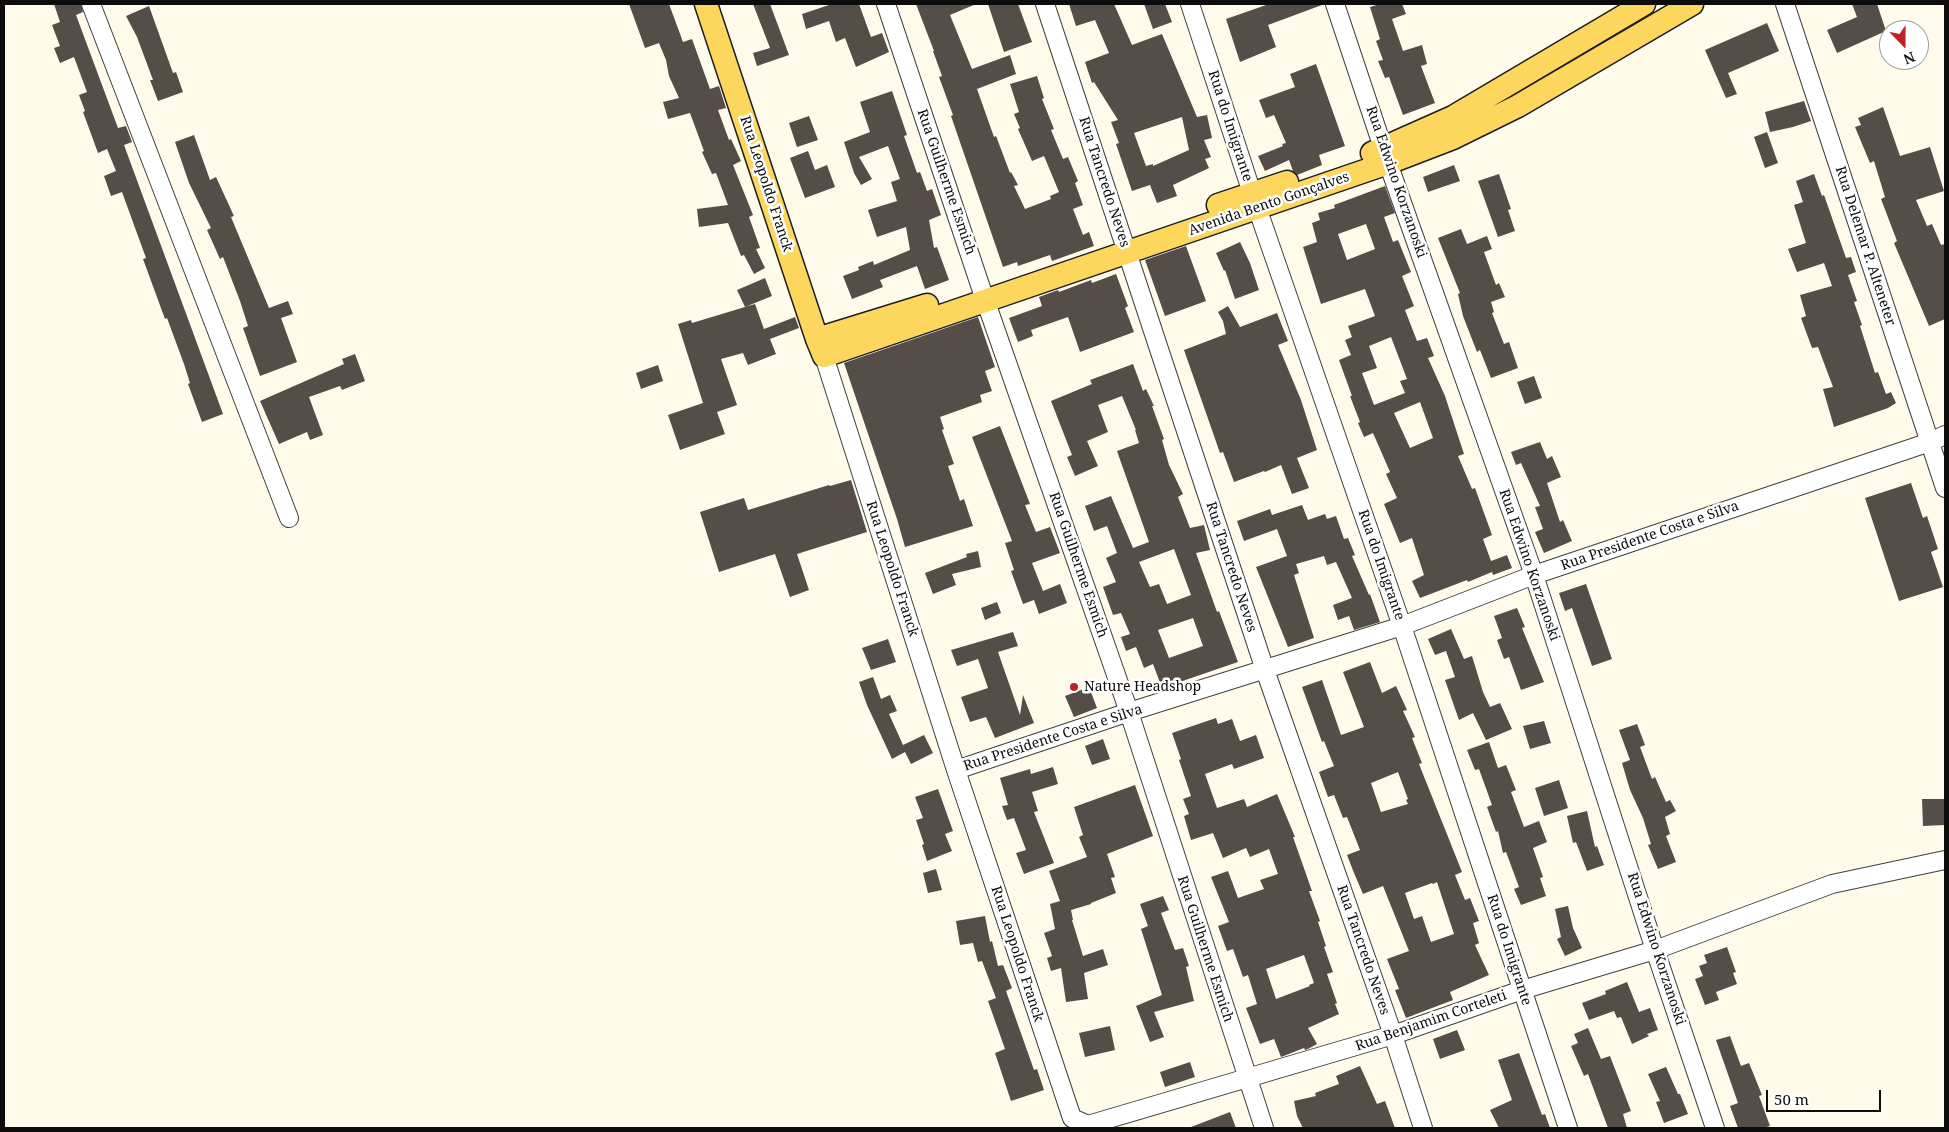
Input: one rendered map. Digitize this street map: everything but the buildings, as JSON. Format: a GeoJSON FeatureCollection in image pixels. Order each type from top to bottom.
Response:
{"type":"FeatureCollection","features":[{"type":"Feature","properties":{"kind":"main road","name":"Rua Leopoldo Franck"},"geometry":{"type":"LineString","coordinates":[[706,4],[820,347]]}},
{"type":"Feature","properties":{"kind":"main road","name":"Avenida Bento Gonçalves"},"geometry":{"type":"LineString","coordinates":[[820,347],[984,294],[1386,156],[1453,138],[1518,106],[1692,4]]}},
{"type":"Feature","properties":{"kind":"main road","name":"Avenida Bento Gonçalves"},"geometry":{"type":"LineString","coordinates":[[1386,156],[1635,9]]}},
{"type":"Feature","properties":{"kind":"main road"},"geometry":{"type":"LineString","coordinates":[[1635,9],[1639,35]]}},
{"type":"Feature","properties":{"kind":"main road"},"geometry":{"type":"LineString","coordinates":[[1505,86],[1518,106]]}},
{"type":"Feature","properties":{"kind":"street"},"geometry":{"type":"LineString","coordinates":[[91,4],[289,518]]}},
{"type":"Feature","properties":{"kind":"street","name":"Rua Guilherme Esmich"},"geometry":{"type":"LineString","coordinates":[[886,4],[984,294],[1130,712],[1264,1128]]}},
{"type":"Feature","properties":{"kind":"street","name":"Rua Tancredo Neves"},"geometry":{"type":"LineString","coordinates":[[1045,4],[1266,670],[1393,1035],[1423,1128]]}},
{"type":"Feature","properties":{"kind":"street","name":"Rua do Imigrante"},"geometry":{"type":"LineString","coordinates":[[1190,4],[1255,201],[1402,626],[1568,1128]]}},
{"type":"Feature","properties":{"kind":"street","name":"Rua Edwino Korzanoski"},"geometry":{"type":"LineString","coordinates":[[1335,4],[1386,156],[1534,575],[1655,950],[1716,1128]]}},
{"type":"Feature","properties":{"kind":"street","name":"Rua Delemar P. Alteneter"},"geometry":{"type":"LineString","coordinates":[[1785,4],[1938,438],[1945,488]]}},
{"type":"Feature","properties":{"kind":"street","name":"Rua Leopoldo Franck"},"geometry":{"type":"LineString","coordinates":[[820,347],[956,770],[1072,1118],[1088,1125]]}},
{"type":"Feature","properties":{"kind":"street","name":"Rua Presidente Costa e Silva"},"geometry":{"type":"LineString","coordinates":[[956,770],[1130,712],[1402,626],[1534,575],[1938,438]]}},
{"type":"Feature","properties":{"kind":"street","name":"Rua Benjamim Corteleti"},"geometry":{"type":"LineString","coordinates":[[1088,1125],[1247,1080],[1393,1035],[1522,990],[1655,950],[1832,884],[1945,860]]}},
{"type":"Feature","properties":{"kind":"place","name":"Nature Headshop"},"geometry":{"type":"Point","coordinates":[1074,687]}}]}
